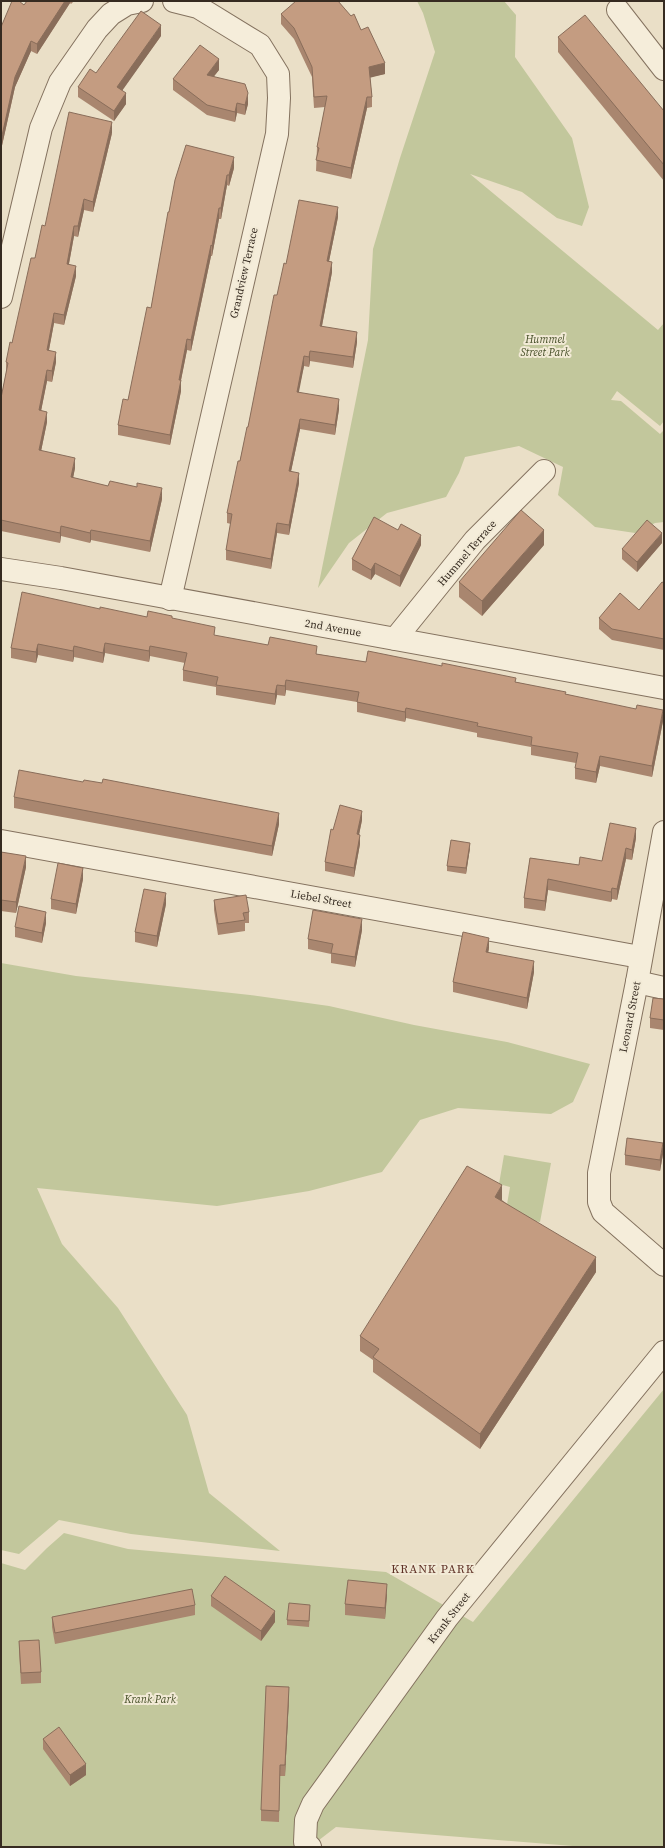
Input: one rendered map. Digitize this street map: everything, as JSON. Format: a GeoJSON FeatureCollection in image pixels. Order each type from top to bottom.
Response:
{"type":"FeatureCollection","features":[{"type":"Feature","properties":{"kind":"street"},"geometry":{"type":"LineString","coordinates":[[1,297],[41,128],[60,82],[97,29],[111,14],[127,4],[142,1]]}},
{"type":"Feature","properties":{"kind":"street","name":"Grandview Terrace"},"geometry":{"type":"LineString","coordinates":[[170,599],[275,141],[279,98],[278,74],[260,45],[198,7],[174,1]]}},
{"type":"Feature","properties":{"kind":"street"},"geometry":{"type":"LineString","coordinates":[[618,10],[664,69]]}},
{"type":"Feature","properties":{"kind":"street","name":"Hummel Terrace"},"geometry":{"type":"LineString","coordinates":[[395,639],[475,540],[544,471]]}},
{"type":"Feature","properties":{"kind":"street","name":"2nd Avenue"},"geometry":{"type":"LineString","coordinates":[[1,569],[61,578],[664,688]]}},
{"type":"Feature","properties":{"kind":"street","name":"Leonard Street"},"geometry":{"type":"LineString","coordinates":[[664,832],[640,957],[637,982],[599,1173],[599,1202],[603,1212],[664,1266]]}},
{"type":"Feature","properties":{"kind":"street","name":"Liebel Street"},"geometry":{"type":"LineString","coordinates":[[1,841],[640,957]]}},
{"type":"Feature","properties":{"kind":"street"},"geometry":{"type":"LineString","coordinates":[[637,982],[664,988]]}},
{"type":"Feature","properties":{"kind":"street","name":"Krank Street"},"geometry":{"type":"LineString","coordinates":[[308,1844],[306,1820],[313,1804],[443,1624],[664,1352]]}},
{"type":"Feature","properties":{"kind":"green space","name":"Hummel Street Park"},"geometry":{"type":"Polygon","coordinates":[[[417,1],[504,1],[516,15],[515,57],[572,138],[589,207],[582,226],[557,218],[522,192],[470,174],[658,330],[664,323],[664,421],[660,426],[617,391],[611,400],[621,401],[660,434],[664,430],[664,522],[655,523],[635,533],[595,527],[558,495],[563,467],[519,446],[465,457],[459,473],[446,497],[387,513],[349,543],[318,588],[368,340],[373,249],[400,158],[435,52],[423,13],[417,1]]]}},
{"type":"Feature","properties":{"kind":"green space"},"geometry":{"type":"Polygon","coordinates":[[[1,963],[76,976],[250,995],[329,1006],[414,1025],[507,1042],[590,1064],[573,1102],[551,1114],[458,1108],[420,1120],[382,1172],[309,1191],[217,1206],[37,1188],[62,1244],[118,1308],[187,1415],[209,1493],[280,1551],[131,1534],[59,1520],[19,1554],[1,1550],[1,963]]]}},
{"type":"Feature","properties":{"kind":"green space"},"geometry":{"type":"Polygon","coordinates":[[[504,1155],[551,1163],[540,1222],[505,1216],[510,1187],[499,1184],[504,1155]]]}},
{"type":"Feature","properties":{"kind":"green space","name":"Krank Park"},"geometry":{"type":"Polygon","coordinates":[[[664,1389],[664,1847],[585,1847],[336,1827],[310,1847],[1,1847],[1,1563],[25,1570],[64,1533],[128,1549],[386,1572],[473,1622],[664,1389]]]}},
{"type":"Feature","properties":{"kind":"building"},"geometry":{"type":"Polygon","coordinates":[[[12,1],[19,1],[24,5],[27,1],[65,1],[37,44],[31,41],[15,77],[1,140],[1,27],[12,1]]]}},
{"type":"Feature","properties":{"kind":"building"},"geometry":{"type":"Polygon","coordinates":[[[296,1],[338,1],[351,16],[354,14],[361,30],[368,27],[385,63],[369,67],[372,97],[367,97],[351,168],[316,160],[319,148],[317,147],[327,96],[314,97],[312,67],[294,28],[281,14],[296,1]]]}},
{"type":"Feature","properties":{"kind":"building"},"geometry":{"type":"Polygon","coordinates":[[[141,11],[161,25],[117,87],[126,93],[114,111],[78,87],[90,69],[96,73],[141,11]]]}},
{"type":"Feature","properties":{"kind":"building"},"geometry":{"type":"Polygon","coordinates":[[[585,15],[664,111],[664,165],[558,37],[585,15]]]}},
{"type":"Feature","properties":{"kind":"building"},"geometry":{"type":"Polygon","coordinates":[[[200,45],[219,59],[207,75],[245,84],[248,93],[245,105],[237,103],[235,112],[207,105],[173,79],[200,45]]]}},
{"type":"Feature","properties":{"kind":"building"},"geometry":{"type":"Polygon","coordinates":[[[69,112],[112,122],[93,202],[84,199],[78,226],[74,226],[67,264],[76,266],[64,315],[54,313],[47,350],[56,352],[52,371],[47,370],[39,410],[47,412],[39,450],[75,458],[71,477],[108,486],[110,481],[137,487],[137,483],[162,488],[150,541],[91,530],[90,533],[61,526],[60,533],[1,520],[1,398],[8,363],[6,362],[10,342],[12,343],[31,258],[35,258],[42,225],[45,226],[69,112]]]}},
{"type":"Feature","properties":{"kind":"building"},"geometry":{"type":"Polygon","coordinates":[[[186,145],[234,157],[229,175],[227,175],[221,208],[219,208],[191,340],[187,339],[179,380],[181,380],[170,435],[118,425],[123,399],[128,400],[147,307],[151,308],[168,212],[175,180],[186,145]]]}},
{"type":"Feature","properties":{"kind":"building"},"geometry":{"type":"Polygon","coordinates":[[[299,200],[338,207],[327,261],[332,262],[320,326],[357,332],[353,357],[310,351],[309,357],[304,356],[297,392],[339,399],[335,425],[300,419],[289,471],[299,473],[289,525],[277,523],[271,559],[226,550],[232,514],[227,513],[238,461],[240,461],[248,427],[274,295],[277,295],[284,263],[286,264],[299,200]]]}},
{"type":"Feature","properties":{"kind":"building"},"geometry":{"type":"Polygon","coordinates":[[[521,510],[544,530],[482,601],[459,582],[521,510]]]}},
{"type":"Feature","properties":{"kind":"building"},"geometry":{"type":"Polygon","coordinates":[[[374,517],[398,530],[401,524],[421,535],[400,576],[375,563],[371,570],[352,559],[374,517]]]}},
{"type":"Feature","properties":{"kind":"building"},"geometry":{"type":"Polygon","coordinates":[[[647,520],[662,533],[637,562],[622,549],[647,520]]]}},
{"type":"Feature","properties":{"kind":"building"},"geometry":{"type":"Polygon","coordinates":[[[662,582],[664,583],[664,639],[612,629],[599,618],[620,593],[639,610],[662,582]]]}},
{"type":"Feature","properties":{"kind":"building"},"geometry":{"type":"Polygon","coordinates":[[[22,592],[100,609],[100,607],[147,617],[148,611],[172,616],[172,618],[215,627],[214,635],[268,645],[270,637],[317,646],[316,654],[366,662],[368,651],[442,666],[442,663],[516,678],[515,682],[566,692],[565,694],[636,709],[637,705],[663,710],[652,766],[600,756],[596,772],[575,768],[578,753],[531,745],[532,737],[477,726],[478,723],[406,708],[405,712],[357,702],[359,692],[286,680],[285,686],[277,685],[275,694],[216,685],[218,677],[183,670],[187,653],[150,646],[149,651],[105,643],[103,653],[74,646],[73,651],[38,644],[36,652],[11,648],[22,592]]]}},
{"type":"Feature","properties":{"kind":"building"},"geometry":{"type":"Polygon","coordinates":[[[19,770],[83,782],[84,780],[102,783],[103,779],[279,813],[272,846],[14,797],[19,770]]]}},
{"type":"Feature","properties":{"kind":"building"},"geometry":{"type":"Polygon","coordinates":[[[340,805],[362,811],[357,834],[360,835],[354,868],[325,862],[331,829],[333,830],[340,805]]]}},
{"type":"Feature","properties":{"kind":"building"},"geometry":{"type":"Polygon","coordinates":[[[610,823],[636,828],[632,850],[626,848],[617,889],[612,888],[611,892],[548,879],[545,901],[524,898],[530,858],[579,865],[580,857],[602,861],[610,823]]]}},
{"type":"Feature","properties":{"kind":"building"},"geometry":{"type":"Polygon","coordinates":[[[451,840],[470,843],[466,868],[447,866],[451,840]]]}},
{"type":"Feature","properties":{"kind":"building"},"geometry":{"type":"Polygon","coordinates":[[[1,852],[26,856],[16,902],[1,900],[1,852]]]}},
{"type":"Feature","properties":{"kind":"building"},"geometry":{"type":"Polygon","coordinates":[[[58,863],[83,868],[76,904],[51,899],[58,863]]]}},
{"type":"Feature","properties":{"kind":"building"},"geometry":{"type":"Polygon","coordinates":[[[144,889],[166,893],[157,936],[135,932],[144,889]]]}},
{"type":"Feature","properties":{"kind":"building"},"geometry":{"type":"Polygon","coordinates":[[[246,895],[249,912],[243,913],[245,920],[218,924],[214,900],[246,895]]]}},
{"type":"Feature","properties":{"kind":"building"},"geometry":{"type":"Polygon","coordinates":[[[19,906],[46,912],[42,933],[15,927],[19,906]]]}},
{"type":"Feature","properties":{"kind":"building"},"geometry":{"type":"Polygon","coordinates":[[[313,910],[362,919],[355,957],[331,953],[333,944],[308,939],[313,910]]]}},
{"type":"Feature","properties":{"kind":"building"},"geometry":{"type":"Polygon","coordinates":[[[463,932],[489,938],[486,952],[534,961],[527,998],[453,982],[463,932]]]}},
{"type":"Feature","properties":{"kind":"building"},"geometry":{"type":"Polygon","coordinates":[[[653,998],[664,999],[664,1020],[650,1018],[653,998]]]}},
{"type":"Feature","properties":{"kind":"building"},"geometry":{"type":"Polygon","coordinates":[[[627,1138],[663,1143],[660,1160],[625,1155],[627,1138]]]}},
{"type":"Feature","properties":{"kind":"building"},"geometry":{"type":"Polygon","coordinates":[[[467,1166],[502,1185],[495,1197],[596,1257],[480,1434],[373,1357],[379,1349],[360,1336],[467,1166]]]}},
{"type":"Feature","properties":{"kind":"building"},"geometry":{"type":"Polygon","coordinates":[[[225,1576],[275,1611],[261,1631],[211,1596],[225,1576]]]}},
{"type":"Feature","properties":{"kind":"building"},"geometry":{"type":"Polygon","coordinates":[[[348,1580],[387,1584],[385,1608],[345,1604],[348,1580]]]}},
{"type":"Feature","properties":{"kind":"building"},"geometry":{"type":"Polygon","coordinates":[[[192,1589],[195,1605],[55,1633],[52,1617],[192,1589]]]}},
{"type":"Feature","properties":{"kind":"building"},"geometry":{"type":"Polygon","coordinates":[[[289,1603],[310,1605],[309,1621],[287,1620],[289,1603]]]}},
{"type":"Feature","properties":{"kind":"building"},"geometry":{"type":"Polygon","coordinates":[[[39,1640],[41,1672],[21,1673],[19,1641],[39,1640]]]}},
{"type":"Feature","properties":{"kind":"building"},"geometry":{"type":"Polygon","coordinates":[[[266,1686],[289,1687],[285,1765],[280,1765],[279,1811],[261,1810],[266,1686]]]}},
{"type":"Feature","properties":{"kind":"building"},"geometry":{"type":"Polygon","coordinates":[[[59,1727],[86,1764],[70,1775],[43,1739],[59,1727]]]}},
{"type":"Feature","properties":{"kind":"district","name":"KRANK PARK"},"geometry":{"type":"Point","coordinates":[433,1569]}}]}
